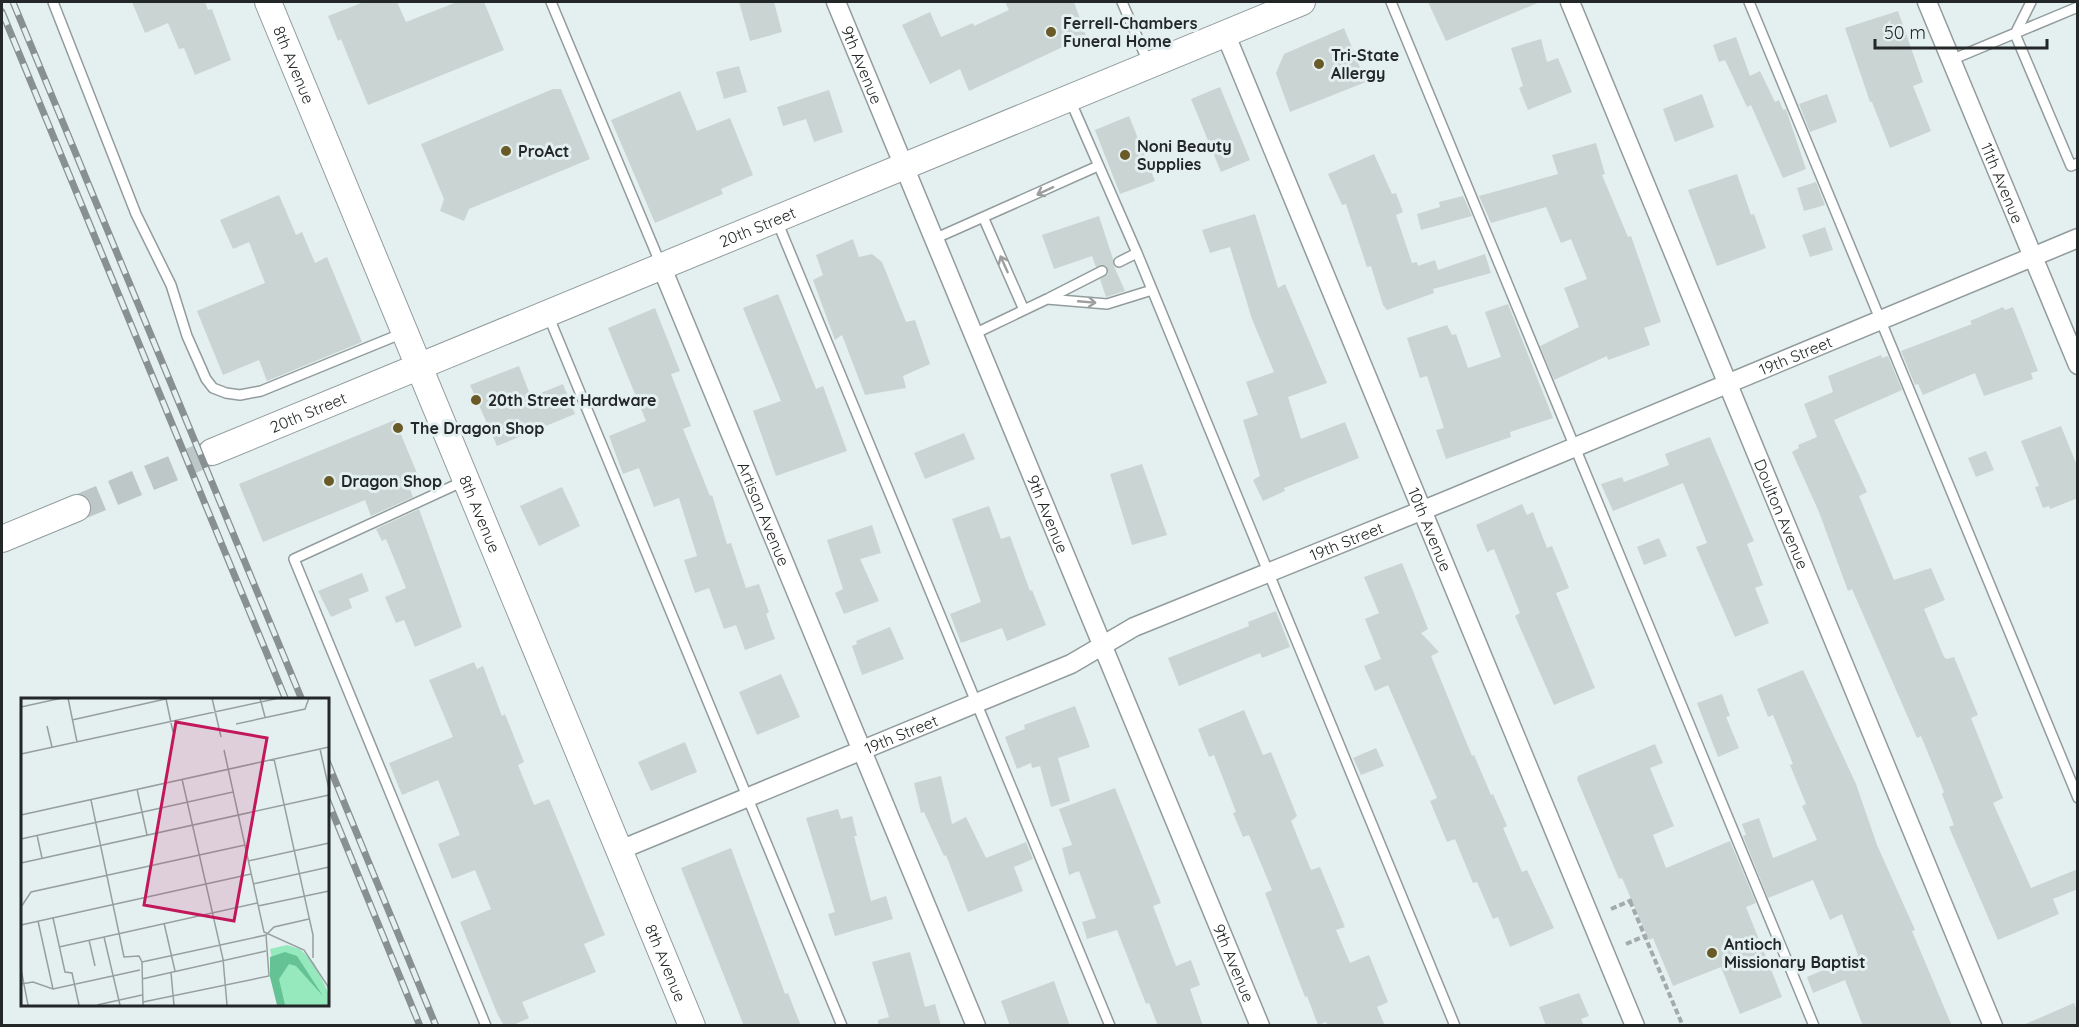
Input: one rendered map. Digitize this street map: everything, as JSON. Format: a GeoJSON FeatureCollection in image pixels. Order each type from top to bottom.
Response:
{"type":"FeatureCollection","features":[{"type":"Feature","properties":{"kind":"main road","name":"8th Avenue"},"geometry":{"type":"LineString","coordinates":[[268,2],[692,1026]]}},
{"type":"Feature","properties":{"kind":"main road","name":"20th Street"},"geometry":{"type":"LineString","coordinates":[[212,452],[1302,2]]}},
{"type":"Feature","properties":{"kind":"main road"},"geometry":{"type":"LineString","coordinates":[[2,539],[77,508]]}},
{"type":"Feature","properties":{"kind":"street","name":"9th Avenue"},"geometry":{"type":"LineString","coordinates":[[836,2],[1260,1026]]}},
{"type":"Feature","properties":{"kind":"street","name":"Doulton Avenue"},"geometry":{"type":"LineString","coordinates":[[1570,2],[1993,1026]]}},
{"type":"Feature","properties":{"kind":"street","name":"11th Avenue"},"geometry":{"type":"LineString","coordinates":[[1927,2],[2078,365]]}},
{"type":"Feature","properties":{"kind":"street","name":"10th Avenue"},"geometry":{"type":"LineString","coordinates":[[1225,33],[1635,1026]]}},
{"type":"Feature","properties":{"kind":"street","name":"19th Street"},"geometry":{"type":"LineString","coordinates":[[620,850],[1071,664],[1134,627],[2078,238]]}},
{"type":"Feature","properties":{"kind":"street","name":"Artisan Avenue"},"geometry":{"type":"LineString","coordinates":[[662,268],[976,1026]]}},
{"type":"Feature","properties":{"kind":"lane"},"geometry":{"type":"LineString","coordinates":[[53,2],[136,214],[171,285],[196,360],[213,388],[226,393],[240,394],[261,391],[405,332]]}},
{"type":"Feature","properties":{"kind":"lane","name":"Artisan Avenue"},"geometry":{"type":"LineString","coordinates":[[551,2],[662,268]]}},
{"type":"Feature","properties":{"kind":"lane"},"geometry":{"type":"LineString","coordinates":[[1122,2],[1149,65]]}},
{"type":"Feature","properties":{"kind":"lane"},"geometry":{"type":"LineString","coordinates":[[1391,2],[1814,1026]]}},
{"type":"Feature","properties":{"kind":"lane"},"geometry":{"type":"LineString","coordinates":[[1751,2],[2078,798]]}},
{"type":"Feature","properties":{"kind":"lane"},"geometry":{"type":"LineString","coordinates":[[2031,2],[2015,34],[2071,166],[2078,163]]}},
{"type":"Feature","properties":{"kind":"lane"},"geometry":{"type":"LineString","coordinates":[[1952,60],[2078,7]]}},
{"type":"Feature","properties":{"kind":"lane"},"geometry":{"type":"LineString","coordinates":[[1069,98],[1137,253],[1455,1026]]}},
{"type":"Feature","properties":{"kind":"lane"},"geometry":{"type":"LineString","coordinates":[[934,239],[984,219],[1098,166]]}},
{"type":"Feature","properties":{"kind":"lane"},"geometry":{"type":"LineString","coordinates":[[776,219],[1110,1026]]}},
{"type":"Feature","properties":{"kind":"lane"},"geometry":{"type":"LineString","coordinates":[[984,219],[1024,310]]}},
{"type":"Feature","properties":{"kind":"lane"},"geometry":{"type":"LineString","coordinates":[[1119,262],[1137,253]]}},
{"type":"Feature","properties":{"kind":"lane"},"geometry":{"type":"LineString","coordinates":[[974,334],[1102,271]]}},
{"type":"Feature","properties":{"kind":"lane"},"geometry":{"type":"LineString","coordinates":[[1047,299],[1107,304],[1152,290]]}},
{"type":"Feature","properties":{"kind":"lane"},"geometry":{"type":"LineString","coordinates":[[547,313],[842,1026]]}},
{"type":"Feature","properties":{"kind":"lane"},"geometry":{"type":"LineString","coordinates":[[466,480],[294,559],[486,1026]]}},
{"type":"Feature","properties":{"kind":"path"},"geometry":{"type":"LineString","coordinates":[[1611,909],[1631,900],[1682,1024]]}},
{"type":"Feature","properties":{"kind":"path"},"geometry":{"type":"LineString","coordinates":[[1626,944],[1646,935]]}},
{"type":"Feature","properties":{"kind":"building"},"geometry":{"type":"Polygon","coordinates":[[[132,2],[205,2],[208,10],[212,9],[231,60],[195,75],[184,48],[179,49],[168,23],[145,33],[132,2]]]}},
{"type":"Feature","properties":{"kind":"building"},"geometry":{"type":"Polygon","coordinates":[[[364,2],[397,2],[406,22],[457,2],[484,2],[504,50],[368,105],[341,39],[338,41],[328,16],[364,2]]]}},
{"type":"Feature","properties":{"kind":"building"},"geometry":{"type":"Polygon","coordinates":[[[739,2],[774,2],[782,32],[750,41],[739,2]]]}},
{"type":"Feature","properties":{"kind":"building"},"geometry":{"type":"Polygon","coordinates":[[[1005,2],[1074,2],[1086,36],[969,91],[960,69],[930,84],[902,25],[930,12],[941,37],[973,23],[974,26],[1009,10],[1005,2]]]}},
{"type":"Feature","properties":{"kind":"building"},"geometry":{"type":"Polygon","coordinates":[[[1428,2],[1540,2],[1446,41],[1428,2]]]}},
{"type":"Feature","properties":{"kind":"building"},"geometry":{"type":"Polygon","coordinates":[[[1898,11],[1923,82],[1913,86],[1931,131],[1890,148],[1872,102],[1870,102],[1845,28],[1898,11]]]}},
{"type":"Feature","properties":{"kind":"building","name":"Tri-State Allergy"},"geometry":{"type":"Polygon","coordinates":[[[1344,28],[1366,82],[1290,112],[1276,73],[1284,54],[1344,28]]]}},
{"type":"Feature","properties":{"kind":"building"},"geometry":{"type":"Polygon","coordinates":[[[1736,37],[1750,76],[1760,71],[1775,102],[1779,100],[1783,110],[1786,109],[1806,169],[1783,178],[1751,105],[1747,107],[1725,60],[1719,62],[1713,45],[1736,37]]]}},
{"type":"Feature","properties":{"kind":"building"},"geometry":{"type":"Polygon","coordinates":[[[1541,39],[1547,62],[1558,58],[1572,92],[1528,110],[1519,88],[1523,86],[1511,48],[1541,39]]]}},
{"type":"Feature","properties":{"kind":"building"},"geometry":{"type":"Polygon","coordinates":[[[739,66],[747,92],[724,99],[716,72],[739,66]]]}},
{"type":"Feature","properties":{"kind":"building"},"geometry":{"type":"Polygon","coordinates":[[[1220,87],[1250,160],[1221,172],[1191,99],[1220,87]]]}},
{"type":"Feature","properties":{"kind":"building","name":"ProAct"},"geometry":{"type":"Polygon","coordinates":[[[553,89],[561,89],[590,159],[469,209],[464,221],[440,211],[444,199],[421,144],[553,89]]]}},
{"type":"Feature","properties":{"kind":"building"},"geometry":{"type":"Polygon","coordinates":[[[829,90],[843,132],[814,142],[806,119],[783,126],[777,107],[829,90]]]}},
{"type":"Feature","properties":{"kind":"building"},"geometry":{"type":"Polygon","coordinates":[[[680,91],[697,131],[730,118],[753,175],[721,189],[723,194],[655,223],[611,120],[680,91]]]}},
{"type":"Feature","properties":{"kind":"building"},"geometry":{"type":"Polygon","coordinates":[[[1702,94],[1714,127],[1675,142],[1663,109],[1702,94]]]}},
{"type":"Feature","properties":{"kind":"building"},"geometry":{"type":"Polygon","coordinates":[[[1827,94],[1837,122],[1810,132],[1799,104],[1827,94]]]}},
{"type":"Feature","properties":{"kind":"building","name":"Noni Beauty Supplies"},"geometry":{"type":"Polygon","coordinates":[[[1129,116],[1155,181],[1120,194],[1095,130],[1129,116]]]}},
{"type":"Feature","properties":{"kind":"building"},"geometry":{"type":"Polygon","coordinates":[[[1596,143],[1605,174],[1602,175],[1628,237],[1631,236],[1661,322],[1644,328],[1650,345],[1608,360],[1607,356],[1554,380],[1540,346],[1579,327],[1564,288],[1587,279],[1571,239],[1561,243],[1546,207],[1491,223],[1479,196],[1558,174],[1552,155],[1596,143]]]}},
{"type":"Feature","properties":{"kind":"building"},"geometry":{"type":"Polygon","coordinates":[[[1374,154],[1392,194],[1396,193],[1403,212],[1396,215],[1412,263],[1417,262],[1418,266],[1435,260],[1438,270],[1485,254],[1491,273],[1433,289],[1434,293],[1387,310],[1383,305],[1371,266],[1367,267],[1346,204],[1342,205],[1328,174],[1374,154]]]}},
{"type":"Feature","properties":{"kind":"building"},"geometry":{"type":"Polygon","coordinates":[[[1737,174],[1751,215],[1754,214],[1766,248],[1717,266],[1688,190],[1737,174]]]}},
{"type":"Feature","properties":{"kind":"building"},"geometry":{"type":"Polygon","coordinates":[[[1816,182],[1825,205],[1804,211],[1797,188],[1816,182]]]}},
{"type":"Feature","properties":{"kind":"building"},"geometry":{"type":"Polygon","coordinates":[[[279,195],[296,235],[302,232],[315,263],[327,257],[362,342],[267,381],[259,360],[223,375],[197,311],[265,283],[249,242],[233,249],[220,220],[279,195]]]}},
{"type":"Feature","properties":{"kind":"building"},"geometry":{"type":"Polygon","coordinates":[[[1463,196],[1472,216],[1421,230],[1417,214],[1440,207],[1439,202],[1463,196]]]}},
{"type":"Feature","properties":{"kind":"building"},"geometry":{"type":"Polygon","coordinates":[[[1255,214],[1278,288],[1285,284],[1327,383],[1288,397],[1301,439],[1345,422],[1359,458],[1284,488],[1285,491],[1263,501],[1253,480],[1260,476],[1243,420],[1258,415],[1246,382],[1274,372],[1252,319],[1230,247],[1210,253],[1202,230],[1255,214]]]}},
{"type":"Feature","properties":{"kind":"building"},"geometry":{"type":"Polygon","coordinates":[[[1099,216],[1113,264],[1125,291],[1106,297],[1100,279],[1108,274],[1106,266],[1096,267],[1092,256],[1054,269],[1042,235],[1099,216]]]}},
{"type":"Feature","properties":{"kind":"building"},"geometry":{"type":"Polygon","coordinates":[[[1825,227],[1833,250],[1810,257],[1802,235],[1825,227]]]}},
{"type":"Feature","properties":{"kind":"building"},"geometry":{"type":"Polygon","coordinates":[[[853,239],[859,257],[872,254],[882,262],[906,322],[915,320],[930,364],[903,376],[906,388],[865,395],[842,335],[835,340],[813,280],[823,275],[816,255],[853,239]]]}},
{"type":"Feature","properties":{"kind":"building"},"geometry":{"type":"Polygon","coordinates":[[[778,294],[816,389],[823,386],[847,451],[776,476],[753,411],[781,401],[743,308],[778,294]]]}},
{"type":"Feature","properties":{"kind":"building"},"geometry":{"type":"Polygon","coordinates":[[[1508,304],[1553,418],[1510,432],[1511,437],[1446,459],[1436,430],[1444,428],[1427,376],[1420,378],[1407,338],[1447,325],[1452,335],[1456,334],[1468,368],[1501,357],[1485,312],[1508,304]]]}},
{"type":"Feature","properties":{"kind":"building"},"geometry":{"type":"Polygon","coordinates":[[[2003,307],[2005,310],[2013,307],[2038,371],[2031,373],[2033,379],[1984,396],[1975,373],[1923,395],[1918,384],[1915,385],[1901,351],[1972,324],[1970,321],[2003,307]]]}},
{"type":"Feature","properties":{"kind":"building"},"geometry":{"type":"Polygon","coordinates":[[[655,308],[680,371],[671,374],[691,426],[683,429],[710,496],[712,495],[727,544],[731,543],[746,588],[759,584],[769,612],[766,614],[775,639],[745,650],[736,625],[724,629],[709,588],[695,593],[684,560],[697,556],[679,498],[654,507],[639,468],[623,474],[609,436],[646,421],[608,328],[655,308]]]}},
{"type":"Feature","properties":{"kind":"building"},"geometry":{"type":"Polygon","coordinates":[[[1881,355],[1882,358],[1888,356],[1902,390],[1834,420],[1867,492],[1859,496],[1894,580],[1931,568],[1945,600],[1924,609],[1944,657],[1947,659],[1954,657],[1978,715],[1971,718],[2003,798],[1993,803],[2031,888],[2078,869],[2078,889],[2053,899],[2059,914],[1998,940],[1949,827],[1954,825],[1942,794],[1944,792],[1921,736],[1917,738],[1852,589],[1848,591],[1819,512],[1792,452],[1799,448],[1798,445],[1817,437],[1804,404],[1833,392],[1828,376],[1881,355]]]}},
{"type":"Feature","properties":{"kind":"building"},"geometry":{"type":"Polygon","coordinates":[[[519,366],[531,397],[563,384],[575,414],[497,446],[470,385],[519,366]]]}},
{"type":"Feature","properties":{"kind":"building","name":"Dragon Shop"},"geometry":{"type":"Polygon","coordinates":[[[395,420],[419,478],[407,482],[413,497],[371,516],[365,500],[263,542],[239,484],[395,420]]]}},
{"type":"Feature","properties":{"kind":"building"},"geometry":{"type":"Polygon","coordinates":[[[2061,426],[2078,468],[2078,498],[2050,509],[2049,506],[2043,508],[2035,487],[2039,486],[2021,441],[2061,426]]]}},
{"type":"Feature","properties":{"kind":"building"},"geometry":{"type":"Polygon","coordinates":[[[964,433],[975,459],[925,479],[914,453],[964,433]]]}},
{"type":"Feature","properties":{"kind":"building"},"geometry":{"type":"Polygon","coordinates":[[[1710,437],[1754,541],[1747,544],[1763,585],[1755,588],[1769,623],[1735,637],[1696,547],[1707,543],[1683,483],[1613,511],[1601,484],[1622,477],[1624,482],[1669,465],[1665,454],[1710,437]]]}},
{"type":"Feature","properties":{"kind":"building"},"geometry":{"type":"Polygon","coordinates":[[[1986,451],[1994,470],[1976,477],[1968,458],[1986,451]]]}},
{"type":"Feature","properties":{"kind":"building"},"geometry":{"type":"Polygon","coordinates":[[[1142,464],[1167,535],[1132,545],[1110,474],[1142,464]]]}},
{"type":"Feature","properties":{"kind":"building"},"geometry":{"type":"Polygon","coordinates":[[[562,487],[580,526],[539,546],[520,506],[562,487]]]}},
{"type":"Feature","properties":{"kind":"building"},"geometry":{"type":"Polygon","coordinates":[[[1522,504],[1527,515],[1533,512],[1547,548],[1552,546],[1569,588],[1556,593],[1595,688],[1554,705],[1515,616],[1520,613],[1494,549],[1487,552],[1476,525],[1522,504]]]}},
{"type":"Feature","properties":{"kind":"building"},"geometry":{"type":"Polygon","coordinates":[[[989,506],[1001,539],[1010,536],[1030,591],[1032,590],[1046,625],[1007,641],[1002,628],[961,643],[950,614],[981,602],[952,519],[989,506]]]}},
{"type":"Feature","properties":{"kind":"building"},"geometry":{"type":"Polygon","coordinates":[[[419,509],[462,627],[415,647],[404,620],[396,623],[385,597],[406,588],[386,539],[382,541],[376,529],[419,509]]]}},
{"type":"Feature","properties":{"kind":"building"},"geometry":{"type":"Polygon","coordinates":[[[872,525],[881,553],[860,559],[879,601],[844,614],[835,593],[843,589],[827,540],[872,525]]]}},
{"type":"Feature","properties":{"kind":"building"},"geometry":{"type":"Polygon","coordinates":[[[1659,538],[1667,556],[1644,565],[1637,547],[1659,538]]]}},
{"type":"Feature","properties":{"kind":"building"},"geometry":{"type":"Polygon","coordinates":[[[1402,563],[1428,629],[1421,633],[1439,652],[1431,656],[1472,756],[1474,755],[1507,826],[1503,828],[1522,872],[1527,870],[1554,928],[1510,947],[1498,917],[1493,919],[1477,882],[1473,883],[1455,839],[1447,842],[1430,801],[1437,798],[1388,685],[1375,691],[1364,666],[1381,659],[1365,619],[1379,613],[1364,577],[1402,563]]]}},
{"type":"Feature","properties":{"kind":"building"},"geometry":{"type":"Polygon","coordinates":[[[362,573],[369,591],[349,599],[352,608],[331,617],[318,591],[362,573]]]}},
{"type":"Feature","properties":{"kind":"building"},"geometry":{"type":"Polygon","coordinates":[[[1276,611],[1290,647],[1262,658],[1260,653],[1179,686],[1168,658],[1249,626],[1248,622],[1276,611]]]}},
{"type":"Feature","properties":{"kind":"building"},"geometry":{"type":"Polygon","coordinates":[[[890,627],[904,659],[862,675],[852,646],[857,644],[856,641],[890,627]]]}},
{"type":"Feature","properties":{"kind":"building"},"geometry":{"type":"Polygon","coordinates":[[[474,662],[477,669],[483,666],[502,716],[505,714],[524,762],[518,765],[534,805],[549,799],[605,935],[584,944],[596,972],[522,1002],[529,1018],[511,1026],[504,1026],[497,1013],[460,922],[491,909],[475,870],[452,879],[438,844],[460,835],[438,780],[402,795],[389,763],[453,737],[429,680],[474,662]]]}},
{"type":"Feature","properties":{"kind":"building"},"geometry":{"type":"Polygon","coordinates":[[[1803,670],[1856,784],[1877,845],[1915,930],[1912,931],[1952,1026],[1863,1026],[1845,980],[1813,993],[1807,977],[1858,955],[1842,914],[1830,920],[1813,880],[1768,898],[1743,836],[1746,835],[1742,824],[1759,818],[1773,858],[1817,840],[1802,806],[1806,804],[1790,765],[1793,764],[1773,715],[1768,717],[1757,689],[1803,670]]]}},
{"type":"Feature","properties":{"kind":"building"},"geometry":{"type":"Polygon","coordinates":[[[781,674],[800,717],[757,735],[739,692],[781,674]]]}},
{"type":"Feature","properties":{"kind":"building"},"geometry":{"type":"Polygon","coordinates":[[[1722,694],[1730,716],[1726,717],[1739,748],[1718,757],[1697,703],[1722,694]]]}},
{"type":"Feature","properties":{"kind":"building"},"geometry":{"type":"Polygon","coordinates":[[[1075,706],[1090,747],[1058,758],[1070,801],[1051,807],[1040,766],[1032,768],[1031,763],[1017,769],[1005,737],[1025,729],[1024,725],[1075,706]]]}},
{"type":"Feature","properties":{"kind":"building"},"geometry":{"type":"Polygon","coordinates":[[[1244,710],[1263,755],[1271,752],[1297,816],[1291,821],[1311,870],[1320,867],[1345,927],[1336,930],[1350,963],[1369,955],[1388,1002],[1377,1007],[1385,1026],[1328,1026],[1326,1022],[1318,1025],[1307,996],[1305,997],[1265,893],[1272,890],[1249,835],[1243,837],[1214,755],[1209,757],[1198,729],[1244,710]]]}},
{"type":"Feature","properties":{"kind":"building"},"geometry":{"type":"Polygon","coordinates":[[[685,742],[697,772],[651,791],[638,762],[685,742]]]}},
{"type":"Feature","properties":{"kind":"building"},"geometry":{"type":"Polygon","coordinates":[[[1655,744],[1663,763],[1650,768],[1674,826],[1653,835],[1666,868],[1730,841],[1756,903],[1746,907],[1782,997],[1740,1014],[1721,967],[1673,986],[1653,938],[1649,940],[1622,878],[1619,879],[1577,779],[1578,776],[1655,744]]]}},
{"type":"Feature","properties":{"kind":"building"},"geometry":{"type":"Polygon","coordinates":[[[1376,748],[1384,766],[1361,775],[1353,758],[1376,748]]]}},
{"type":"Feature","properties":{"kind":"building"},"geometry":{"type":"Polygon","coordinates":[[[941,776],[952,824],[966,817],[986,858],[1026,842],[1033,859],[1014,867],[1023,891],[968,912],[946,855],[944,856],[924,812],[921,813],[914,783],[941,776]]]}},
{"type":"Feature","properties":{"kind":"building"},"geometry":{"type":"Polygon","coordinates":[[[1115,788],[1161,903],[1153,906],[1176,966],[1191,960],[1200,985],[1190,989],[1203,1026],[1158,1026],[1149,1003],[1146,1004],[1117,930],[1087,939],[1082,922],[1096,918],[1079,871],[1069,875],[1062,848],[1072,845],[1059,809],[1115,788]]]}},
{"type":"Feature","properties":{"kind":"building"},"geometry":{"type":"Polygon","coordinates":[[[838,809],[841,819],[852,816],[857,836],[854,836],[871,901],[886,896],[893,919],[835,936],[828,914],[835,912],[806,818],[838,809]]]}},
{"type":"Feature","properties":{"kind":"building"},"geometry":{"type":"Polygon","coordinates":[[[731,848],[785,994],[788,993],[801,1026],[744,1026],[681,868],[731,848]]]}},
{"type":"Feature","properties":{"kind":"building"},"geometry":{"type":"Polygon","coordinates":[[[910,952],[925,1007],[935,1004],[941,1026],[878,1026],[878,1020],[889,1017],[872,962],[910,952]]]}},
{"type":"Feature","properties":{"kind":"building"},"geometry":{"type":"Polygon","coordinates":[[[1054,981],[1070,1026],[1010,1026],[1001,1001],[1054,981]]]}},
{"type":"Feature","properties":{"kind":"building"},"geometry":{"type":"Polygon","coordinates":[[[1579,993],[1589,1016],[1581,1019],[1584,1026],[1546,1026],[1539,1007],[1579,993]]]}},
{"type":"Feature","properties":{"kind":"building"},"geometry":{"type":"Polygon","coordinates":[[[2074,1003],[2078,1013],[2078,1026],[2021,1026],[2074,1003]]]}},
{"type":"Feature","properties":{"kind":"tunnel"},"geometry":{"type":"LineString","coordinates":[[77,508],[212,452]]}},
{"type":"Feature","properties":{"kind":"railway"},"geometry":{"type":"LineString","coordinates":[[13,2],[301,698]]}},
{"type":"Feature","properties":{"kind":"railway"},"geometry":{"type":"LineString","coordinates":[[2,12],[285,698]]}},
{"type":"Feature","properties":{"kind":"railway"},"geometry":{"type":"LineString","coordinates":[[328,763],[436,1026]]}},
{"type":"Feature","properties":{"kind":"railway"},"geometry":{"type":"LineString","coordinates":[[328,801],[420,1026]]}},
{"type":"Feature","properties":{"kind":"place","name":"Ferrell-Chambers Funeral Home"},"geometry":{"type":"Point","coordinates":[1051,32]}},
{"type":"Feature","properties":{"kind":"place","name":"Tri-State Allergy"},"geometry":{"type":"Point","coordinates":[1319,64]}},
{"type":"Feature","properties":{"kind":"place","name":"ProAct"},"geometry":{"type":"Point","coordinates":[506,151]}},
{"type":"Feature","properties":{"kind":"place","name":"Noni Beauty Supplies"},"geometry":{"type":"Point","coordinates":[1125,155]}},
{"type":"Feature","properties":{"kind":"place","name":"20th Street Hardware"},"geometry":{"type":"Point","coordinates":[476,400]}},
{"type":"Feature","properties":{"kind":"place","name":"The Dragon Shop"},"geometry":{"type":"Point","coordinates":[398,428]}},
{"type":"Feature","properties":{"kind":"place","name":"Dragon Shop"},"geometry":{"type":"Point","coordinates":[329,481]}},
{"type":"Feature","properties":{"kind":"place","name":"Antioch Missionary Baptist"},"geometry":{"type":"Point","coordinates":[1712,953]}}]}
